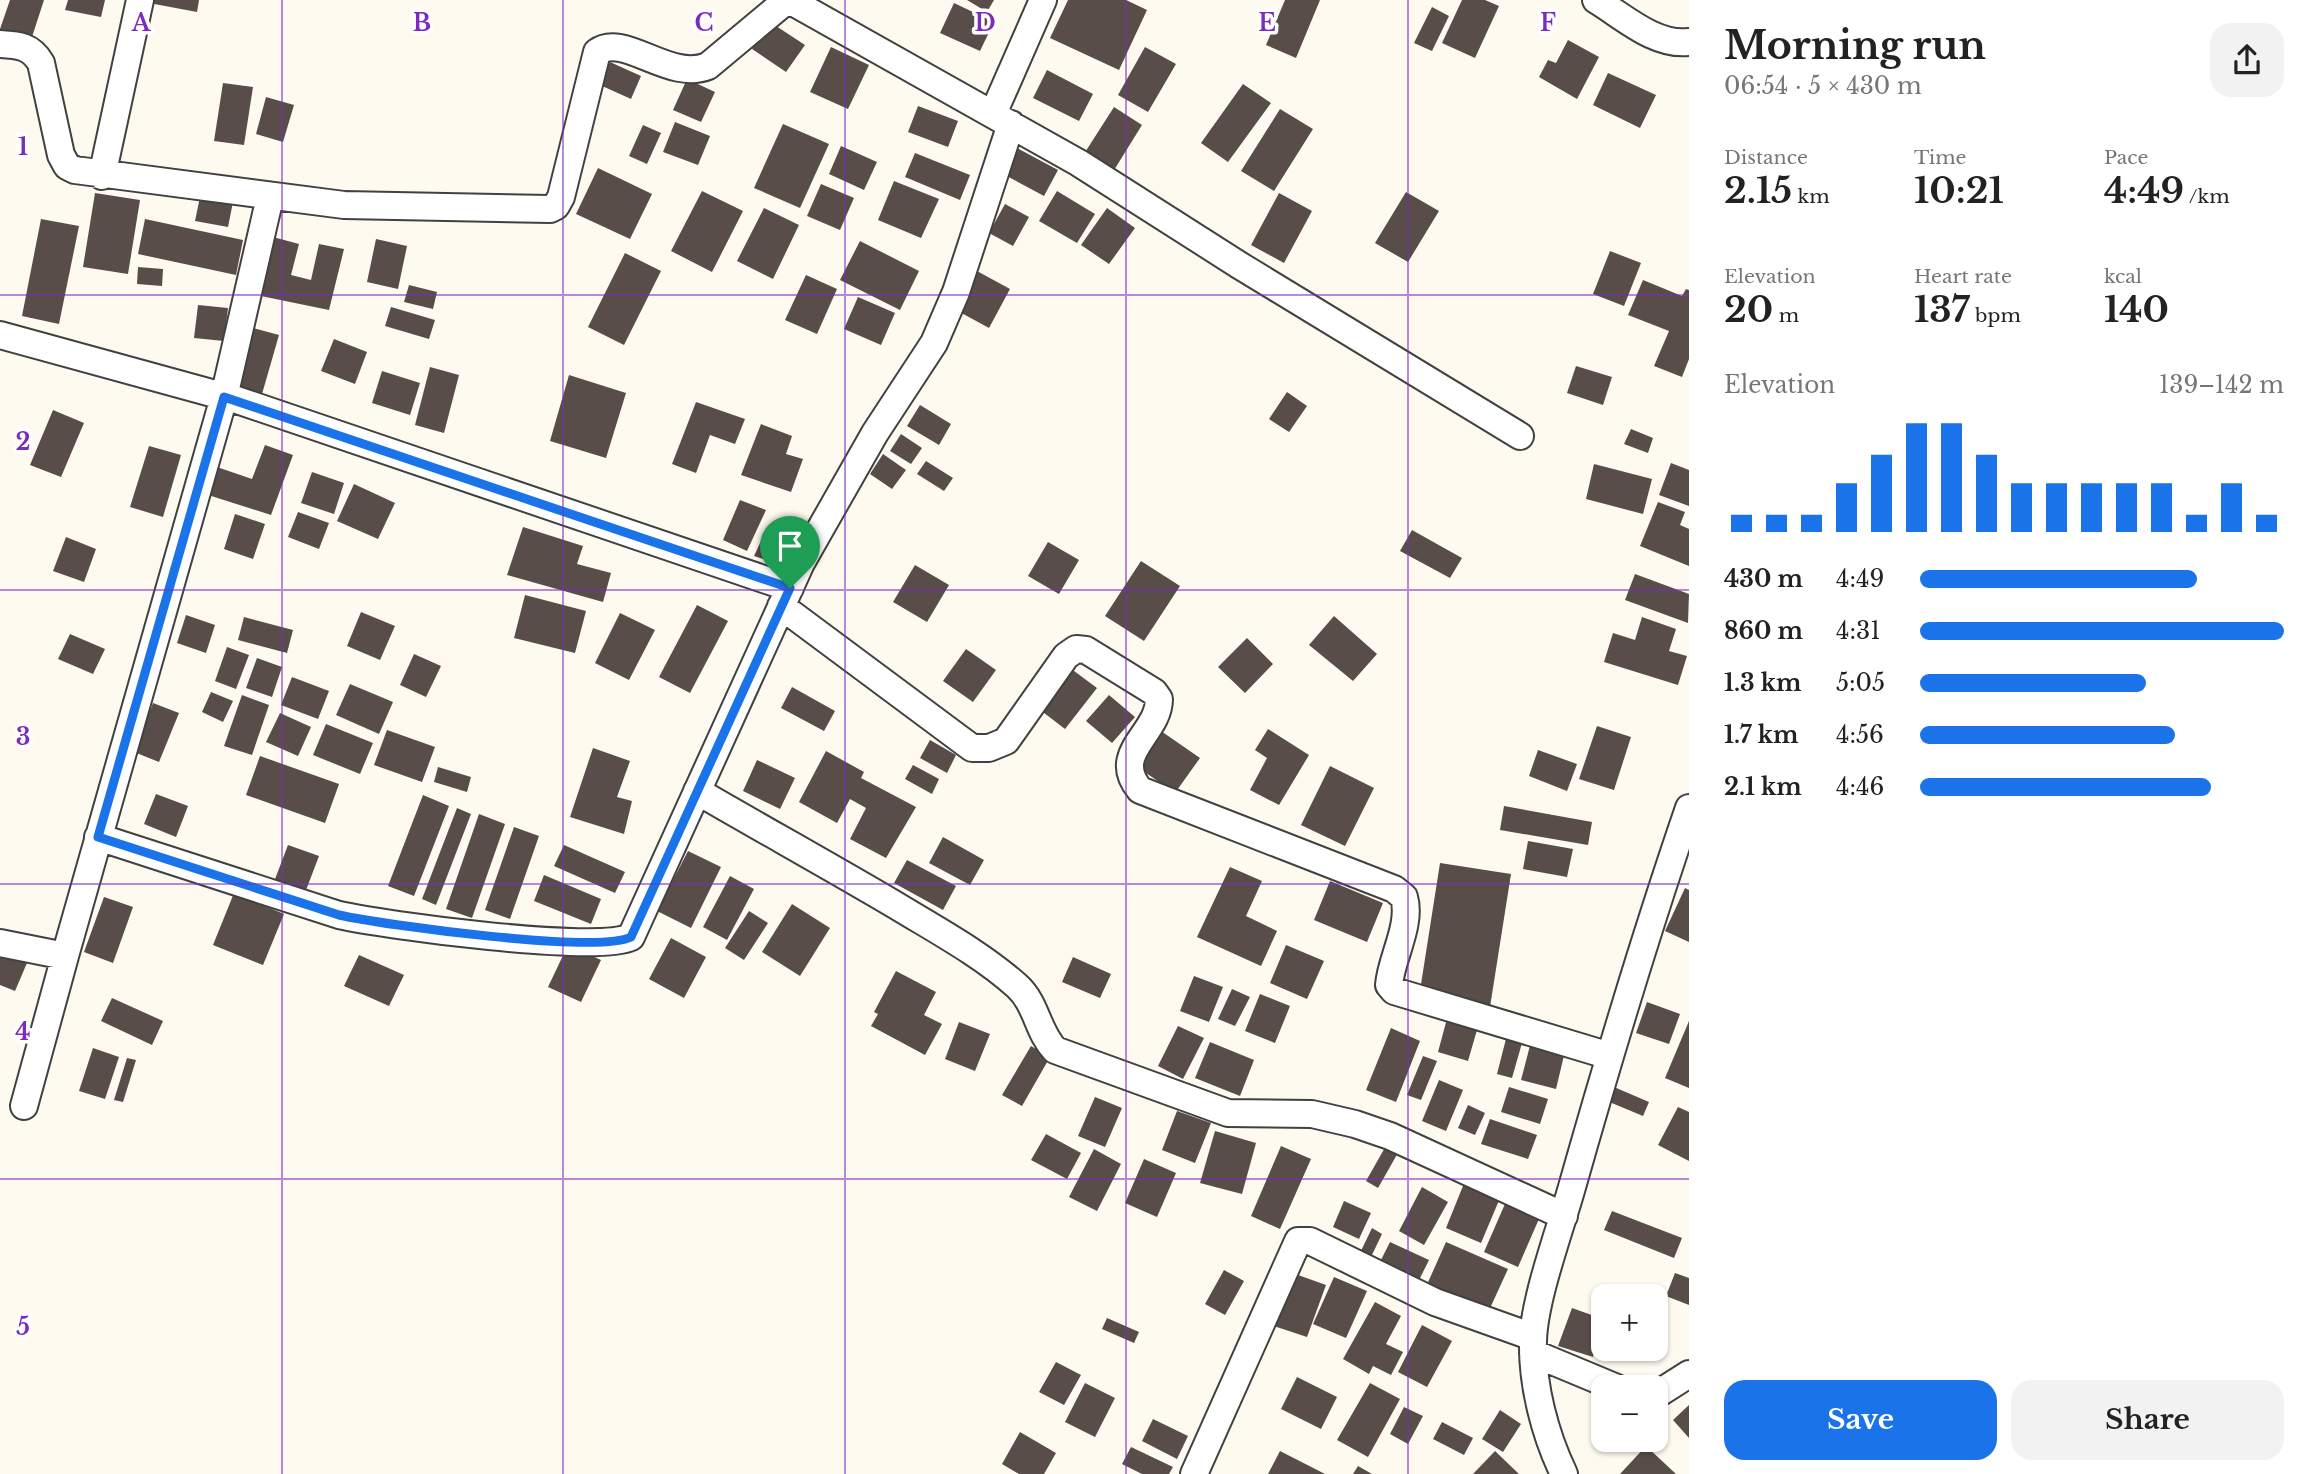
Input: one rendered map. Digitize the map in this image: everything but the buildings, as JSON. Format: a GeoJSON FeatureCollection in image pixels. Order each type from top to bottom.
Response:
{"type":"FeatureCollection","features":[{"type":"Feature","properties":{"kind":"street"},"geometry":{"type":"LineString","coordinates":[[102,176],[140,0]]}},
{"type":"Feature","properties":{"kind":"street"},"geometry":{"type":"LineString","coordinates":[[0,44],[34,51],[41,63],[61,155],[67,166],[102,176],[344,205],[550,209],[556,206],[561,197],[597,52],[618,47],[674,68],[695,71],[708,66],[788,0],[1108,180],[1239,265],[1520,436]]}},
{"type":"Feature","properties":{"kind":"street"},"geometry":{"type":"LineString","coordinates":[[98,837],[339,915],[375,923],[515,937],[624,940],[631,937],[785,597],[844,486],[934,343],[956,292],[1002,119],[1043,0]]}},
{"type":"Feature","properties":{"kind":"street"},"geometry":{"type":"LineString","coordinates":[[1596,0],[1660,40],[1676,44],[1689,42]]}},
{"type":"Feature","properties":{"kind":"street"},"geometry":{"type":"LineString","coordinates":[[24,1106],[224,397],[270,197]]}},
{"type":"Feature","properties":{"kind":"street"},"geometry":{"type":"LineString","coordinates":[[0,335],[224,397],[785,597],[972,748],[989,748],[1006,741],[1066,656],[1076,649],[1086,650],[1154,692],[1159,699],[1154,717],[1131,755],[1130,771],[1140,790],[1394,889],[1404,897],[1405,917],[1390,975],[1390,985],[1394,991],[1610,1056]]}},
{"type":"Feature","properties":{"kind":"street"},"geometry":{"type":"LineString","coordinates":[[697,791],[820,859],[958,943],[1000,972],[1027,997],[1044,1039],[1055,1049],[1228,1113],[1312,1114],[1355,1124],[1390,1136],[1564,1216]]}},
{"type":"Feature","properties":{"kind":"street"},"geometry":{"type":"LineString","coordinates":[[1564,1474],[1553,1450],[1533,1345],[1564,1216],[1610,1056],[1689,808]]}},
{"type":"Feature","properties":{"kind":"street"},"geometry":{"type":"LineString","coordinates":[[0,943],[65,956]]}},
{"type":"Feature","properties":{"kind":"street"},"geometry":{"type":"LineString","coordinates":[[1194,1474],[1298,1241],[1310,1241],[1592,1375]]}},
{"type":"Feature","properties":{"kind":"street"},"geometry":{"type":"LineString","coordinates":[[1668,1387],[1689,1374]]}},
{"type":"Feature","properties":{"kind":"route"},"geometry":{"type":"LineString","coordinates":[[224,397],[790,588],[678,831],[637,928],[631,937],[624,940],[601,942],[515,937],[375,923],[339,915],[98,837],[224,397]]}}]}
